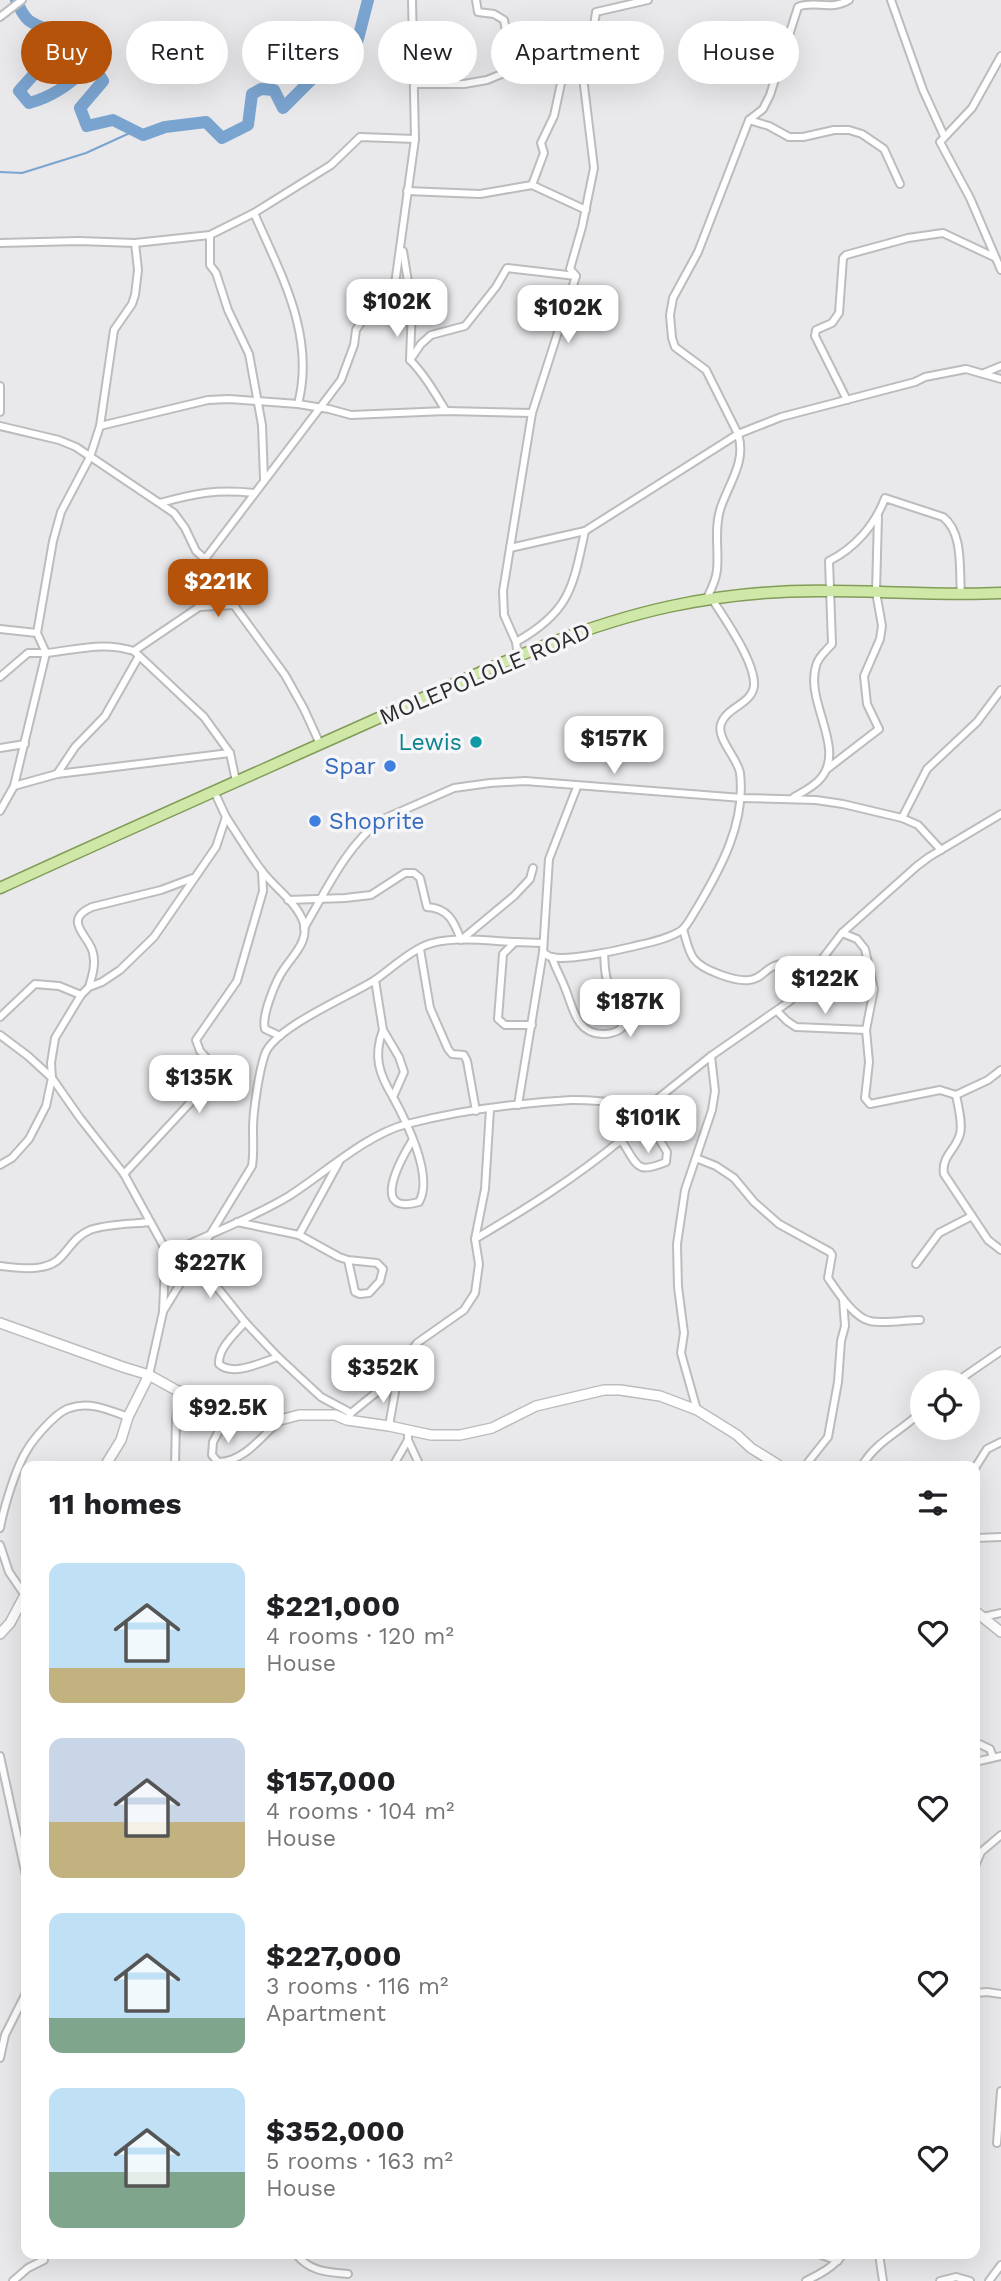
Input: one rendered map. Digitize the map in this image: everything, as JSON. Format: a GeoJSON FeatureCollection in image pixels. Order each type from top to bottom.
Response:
{"type":"FeatureCollection","features":[{"type":"Feature","properties":{"kind":"main road","name":"MOLEPOLOLE ROAD"},"geometry":{"type":"LineString","coordinates":[[0,888],[518,656],[615,621],[672,606],[773,592],[961,595],[1001,593]]}},
{"type":"Feature","properties":{"kind":"street"},"geometry":{"type":"LineString","coordinates":[[0,17],[22,0]]}},
{"type":"Feature","properties":{"kind":"street"},"geometry":{"type":"LineString","coordinates":[[412,0],[413,21]]}},
{"type":"Feature","properties":{"kind":"street"},"geometry":{"type":"LineString","coordinates":[[476,0],[478,12],[495,14],[504,21]]}},
{"type":"Feature","properties":{"kind":"street"},"geometry":{"type":"LineString","coordinates":[[595,21],[596,12],[648,0]]}},
{"type":"Feature","properties":{"kind":"street"},"geometry":{"type":"LineString","coordinates":[[542,952],[552,957],[604,954],[640,945],[683,929],[721,869],[737,821],[741,798],[739,769],[720,730],[731,709],[751,694],[754,682],[738,640],[709,600],[717,571],[719,512],[741,457],[741,445],[706,370],[675,347],[670,315],[673,298],[698,251],[748,120],[763,109],[770,95],[798,7],[811,3],[834,6],[849,0]]}},
{"type":"Feature","properties":{"kind":"street"},"geometry":{"type":"LineString","coordinates":[[891,0],[923,90],[944,136]]}},
{"type":"Feature","properties":{"kind":"street"},"geometry":{"type":"LineString","coordinates":[[1001,56],[972,108],[940,140],[970,198],[1001,270]]}},
{"type":"Feature","properties":{"kind":"street"},"geometry":{"type":"LineString","coordinates":[[205,559],[341,380],[360,323],[395,284],[415,139],[415,84]]}},
{"type":"Feature","properties":{"kind":"street"},"geometry":{"type":"LineString","coordinates":[[532,185],[544,153],[541,143],[554,116],[562,84]]}},
{"type":"Feature","properties":{"kind":"street"},"geometry":{"type":"LineString","coordinates":[[576,276],[570,269],[586,210],[594,161],[584,84]]}},
{"type":"Feature","properties":{"kind":"street"},"geometry":{"type":"LineString","coordinates":[[748,120],[769,126],[789,137],[803,137],[834,130],[849,130],[862,134],[884,149],[900,184]]}},
{"type":"Feature","properties":{"kind":"street"},"geometry":{"type":"LineString","coordinates":[[0,243],[135,243],[210,235],[254,213],[331,165],[360,137],[415,139]]}},
{"type":"Feature","properties":{"kind":"street"},"geometry":{"type":"LineString","coordinates":[[407,191],[480,194],[532,185],[586,210]]}},
{"type":"Feature","properties":{"kind":"street"},"geometry":{"type":"LineString","coordinates":[[254,213],[298,317],[302,347],[302,382],[298,404]]}},
{"type":"Feature","properties":{"kind":"street"},"geometry":{"type":"LineString","coordinates":[[846,400],[815,336],[816,330],[832,323],[839,313],[843,258],[846,255],[908,238],[943,233],[994,257]]}},
{"type":"Feature","properties":{"kind":"street"},"geometry":{"type":"LineString","coordinates":[[210,235],[210,265],[216,273],[228,310],[247,347],[259,400],[264,480]]}},
{"type":"Feature","properties":{"kind":"street"},"geometry":{"type":"LineString","coordinates":[[0,811],[14,786],[46,653],[37,633],[61,512],[90,457],[100,426],[114,330],[135,295],[138,270],[135,243]]}},
{"type":"Feature","properties":{"kind":"street"},"geometry":{"type":"LineString","coordinates":[[402,246],[412,306],[410,360],[421,370],[446,411]]}},
{"type":"Feature","properties":{"kind":"street"},"geometry":{"type":"LineString","coordinates":[[410,360],[431,335],[465,326],[496,287],[507,268],[576,276]]}},
{"type":"Feature","properties":{"kind":"street"},"geometry":{"type":"LineString","coordinates":[[518,656],[516,642],[504,615],[503,591],[532,413],[576,276]]}},
{"type":"Feature","properties":{"kind":"street"},"geometry":{"type":"LineString","coordinates":[[984,373],[1001,366]]}},
{"type":"Feature","properties":{"kind":"street"},"geometry":{"type":"LineString","coordinates":[[510,548],[585,531],[738,434],[781,417],[925,377],[967,369],[1001,379]]}},
{"type":"Feature","properties":{"kind":"street"},"geometry":{"type":"LineString","coordinates":[[0,386],[0,412]]}},
{"type":"Feature","properties":{"kind":"street"},"geometry":{"type":"LineString","coordinates":[[100,426],[208,400],[259,400],[298,404],[360,416],[446,411],[532,413]]}},
{"type":"Feature","properties":{"kind":"street"},"geometry":{"type":"LineString","coordinates":[[0,426],[59,440],[90,457],[174,513],[217,582],[285,675],[320,744]]}},
{"type":"Feature","properties":{"kind":"street"},"geometry":{"type":"LineString","coordinates":[[160,503],[214,490],[254,493]]}},
{"type":"Feature","properties":{"kind":"street"},"geometry":{"type":"LineString","coordinates":[[827,769],[879,729],[867,704],[864,676],[883,626],[876,592],[876,559],[878,517],[885,498],[943,517],[949,522],[958,546],[961,595]]}},
{"type":"Feature","properties":{"kind":"street"},"geometry":{"type":"LineString","coordinates":[[793,798],[821,780],[830,757],[814,677],[820,657],[832,645],[829,561],[852,546],[878,517]]}},
{"type":"Feature","properties":{"kind":"street"},"geometry":{"type":"LineString","coordinates":[[516,642],[533,632],[561,606],[574,579],[585,531]]}},
{"type":"Feature","properties":{"kind":"street"},"geometry":{"type":"LineString","coordinates":[[57,774],[75,747],[105,716],[136,654],[199,607],[217,582]]}},
{"type":"Feature","properties":{"kind":"street"},"geometry":{"type":"LineString","coordinates":[[199,607],[235,605]]}},
{"type":"Feature","properties":{"kind":"street"},"geometry":{"type":"LineString","coordinates":[[0,629],[37,633]]}},
{"type":"Feature","properties":{"kind":"street"},"geometry":{"type":"LineString","coordinates":[[0,677],[28,653],[103,645],[120,647],[136,654],[204,717],[230,753],[236,781]]}},
{"type":"Feature","properties":{"kind":"street"},"geometry":{"type":"LineString","coordinates":[[902,818],[927,769],[977,722],[1001,690]]}},
{"type":"Feature","properties":{"kind":"street"},"geometry":{"type":"LineString","coordinates":[[0,748],[25,744]]}},
{"type":"Feature","properties":{"kind":"street"},"geometry":{"type":"LineString","coordinates":[[14,786],[57,774],[230,753]]}},
{"type":"Feature","properties":{"kind":"street"},"geometry":{"type":"LineString","coordinates":[[304,928],[350,853],[371,827],[454,788],[478,785],[525,781],[741,798],[793,798],[843,804],[902,818],[923,830],[941,850]]}},
{"type":"Feature","properties":{"kind":"street"},"geometry":{"type":"LineString","coordinates":[[518,1105],[542,952],[549,859],[576,787]]}},
{"type":"Feature","properties":{"kind":"street"},"geometry":{"type":"LineString","coordinates":[[214,791],[226,817],[262,871],[303,919],[305,936],[296,954],[282,971],[264,1022],[265,1029],[280,1036]]}},
{"type":"Feature","properties":{"kind":"street"},"geometry":{"type":"LineString","coordinates":[[108,1461],[121,1440],[128,1417],[149,1374],[163,1312],[165,1265],[169,1254],[286,1197],[384,1131],[407,1124],[518,1105],[572,1100],[637,1103],[656,1100],[711,1056],[778,1012],[813,974],[842,933],[917,866],[1001,814]]}},
{"type":"Feature","properties":{"kind":"street"},"geometry":{"type":"LineString","coordinates":[[0,1165],[12,1158],[29,1139],[46,1106],[52,1079],[51,1063],[55,1038],[81,995],[89,987],[120,970],[154,937],[216,847],[226,817]]}},
{"type":"Feature","properties":{"kind":"street"},"geometry":{"type":"LineString","coordinates":[[461,940],[514,897],[530,879],[533,868]]}},
{"type":"Feature","properties":{"kind":"street"},"geometry":{"type":"LineString","coordinates":[[124,1174],[215,1076],[216,1068],[200,1051],[196,1040],[237,981],[262,891],[262,871]]}},
{"type":"Feature","properties":{"kind":"street"},"geometry":{"type":"LineString","coordinates":[[288,900],[371,895],[405,873],[414,873],[420,878],[427,907],[447,912],[461,940]]}},
{"type":"Feature","properties":{"kind":"street"},"geometry":{"type":"LineString","coordinates":[[89,987],[94,969],[93,953],[79,927],[82,913],[92,907],[161,890],[193,878]]}},
{"type":"Feature","properties":{"kind":"street"},"geometry":{"type":"LineString","coordinates":[[683,929],[693,958],[699,964],[731,978],[748,981],[761,977],[772,967],[785,964],[799,965],[813,974]]}},
{"type":"Feature","properties":{"kind":"street"},"geometry":{"type":"LineString","coordinates":[[842,933],[857,939],[865,949],[874,989],[866,1030],[869,1055],[864,1098],[867,1102],[870,1104],[940,1090],[956,1095],[988,1080],[1001,1070]]}},
{"type":"Feature","properties":{"kind":"street"},"geometry":{"type":"LineString","coordinates":[[163,1312],[252,1166],[255,1149],[253,1129],[265,1053],[280,1036],[375,980],[425,945],[461,940],[543,943]]}},
{"type":"Feature","properties":{"kind":"street"},"geometry":{"type":"LineString","coordinates":[[515,942],[503,954],[498,1019],[505,1025],[532,1024]]}},
{"type":"Feature","properties":{"kind":"street"},"geometry":{"type":"LineString","coordinates":[[420,948],[430,1008],[447,1049],[452,1054],[464,1055],[467,1061],[475,1111]]}},
{"type":"Feature","properties":{"kind":"street"},"geometry":{"type":"LineString","coordinates":[[552,957],[581,1026],[587,1031],[607,1034],[617,1032],[624,1025],[631,1016],[632,1008],[627,995],[611,987],[608,982],[604,954]]}},
{"type":"Feature","properties":{"kind":"street"},"geometry":{"type":"LineString","coordinates":[[375,980],[383,1030],[399,1057],[404,1072],[393,1097]]}},
{"type":"Feature","properties":{"kind":"street"},"geometry":{"type":"LineString","coordinates":[[0,1017],[36,984],[59,986],[81,995]]}},
{"type":"Feature","properties":{"kind":"street"},"geometry":{"type":"LineString","coordinates":[[778,1012],[796,1027],[866,1030]]}},
{"type":"Feature","properties":{"kind":"street"},"geometry":{"type":"LineString","coordinates":[[383,1030],[377,1056],[380,1072],[407,1124],[420,1163],[423,1179],[419,1202],[405,1205],[394,1199],[392,1185],[398,1163],[412,1141]]}},
{"type":"Feature","properties":{"kind":"street"},"geometry":{"type":"LineString","coordinates":[[0,1035],[52,1079],[124,1174],[169,1254]]}},
{"type":"Feature","properties":{"kind":"street"},"geometry":{"type":"LineString","coordinates":[[698,1410],[681,1353],[684,1333],[678,1287],[677,1244],[685,1190],[712,1110],[715,1091],[711,1056]]}},
{"type":"Feature","properties":{"kind":"street"},"geometry":{"type":"LineString","coordinates":[[956,1095],[961,1131],[960,1137],[943,1161],[944,1174],[988,1240],[1001,1251]]}},
{"type":"Feature","properties":{"kind":"street"},"geometry":{"type":"LineString","coordinates":[[621,1140],[643,1169],[666,1162],[667,1152],[637,1103]]}},
{"type":"Feature","properties":{"kind":"street"},"geometry":{"type":"LineString","coordinates":[[389,1426],[398,1375],[408,1355],[417,1343],[464,1310],[471,1302],[478,1284],[479,1264],[475,1240],[485,1189],[490,1109]]}},
{"type":"Feature","properties":{"kind":"street"},"geometry":{"type":"LineString","coordinates":[[475,1240],[578,1175],[621,1140],[644,1116]]}},
{"type":"Feature","properties":{"kind":"street"},"geometry":{"type":"LineString","coordinates":[[696,1158],[728,1173],[741,1184],[760,1208],[779,1224],[830,1252],[832,1255],[828,1278],[843,1300],[861,1318],[867,1321],[920,1320]]}},
{"type":"Feature","properties":{"kind":"street"},"geometry":{"type":"LineString","coordinates":[[299,1234],[340,1161]]}},
{"type":"Feature","properties":{"kind":"street"},"geometry":{"type":"LineString","coordinates":[[916,1264],[939,1233],[972,1216]]}},
{"type":"Feature","properties":{"kind":"street"},"geometry":{"type":"LineString","coordinates":[[0,1266],[31,1269],[47,1266],[61,1258],[79,1236],[92,1230],[150,1222]]}},
{"type":"Feature","properties":{"kind":"street"},"geometry":{"type":"LineString","coordinates":[[237,1222],[299,1234],[348,1261],[381,1265],[382,1277],[369,1293],[355,1292],[348,1261]]}},
{"type":"Feature","properties":{"kind":"street"},"geometry":{"type":"LineString","coordinates":[[195,1261],[278,1357],[321,1397],[349,1417]]}},
{"type":"Feature","properties":{"kind":"street"},"geometry":{"type":"LineString","coordinates":[[810,1461],[828,1437],[845,1326],[843,1300]]}},
{"type":"Feature","properties":{"kind":"street"},"geometry":{"type":"LineString","coordinates":[[245,1322],[224,1347],[219,1364],[226,1370],[234,1370],[278,1357]]}},
{"type":"Feature","properties":{"kind":"street"},"geometry":{"type":"LineString","coordinates":[[1,1324],[149,1374],[226,1418],[280,1420],[299,1415],[335,1415],[431,1435],[460,1435],[492,1428],[536,1406],[604,1390],[620,1390],[660,1396],[698,1410],[772,1461]]}},
{"type":"Feature","properties":{"kind":"street"},"geometry":{"type":"LineString","coordinates":[[973,1370],[1001,1351]]}},
{"type":"Feature","properties":{"kind":"street"},"geometry":{"type":"LineString","coordinates":[[349,1417],[398,1375]]}},
{"type":"Feature","properties":{"kind":"street"},"geometry":{"type":"LineString","coordinates":[[175,1461],[176,1418],[180,1391]]}},
{"type":"Feature","properties":{"kind":"street"},"geometry":{"type":"LineString","coordinates":[[23,1461],[27,1450],[56,1416],[67,1408],[98,1406],[128,1417]]}},
{"type":"Feature","properties":{"kind":"street"},"geometry":{"type":"LineString","coordinates":[[217,1461],[212,1455],[213,1442],[226,1418]]}},
{"type":"Feature","properties":{"kind":"street"},"geometry":{"type":"LineString","coordinates":[[228,1461],[257,1445],[280,1420]]}},
{"type":"Feature","properties":{"kind":"street"},"geometry":{"type":"LineString","coordinates":[[866,1461],[876,1446],[910,1424]]}},
{"type":"Feature","properties":{"kind":"street"},"geometry":{"type":"LineString","coordinates":[[408,1430],[408,1440],[418,1461]]}},
{"type":"Feature","properties":{"kind":"street"},"geometry":{"type":"LineString","coordinates":[[396,1461],[408,1440]]}},
{"type":"Feature","properties":{"kind":"street"},"geometry":{"type":"LineString","coordinates":[[979,1461],[987,1449],[1001,1443]]}},
{"type":"Feature","properties":{"kind":"street"},"geometry":{"type":"LineString","coordinates":[[0,1528],[21,1465]]}},
{"type":"Feature","properties":{"kind":"street"},"geometry":{"type":"LineString","coordinates":[[980,1538],[1001,1537]]}},
{"type":"Feature","properties":{"kind":"street"},"geometry":{"type":"LineString","coordinates":[[0,1545],[9,1572],[21,1588]]}},
{"type":"Feature","properties":{"kind":"street"},"geometry":{"type":"LineString","coordinates":[[0,1634],[10,1623],[21,1601]]}},
{"type":"Feature","properties":{"kind":"street"},"geometry":{"type":"LineString","coordinates":[[983,1617],[1001,1613]]}},
{"type":"Feature","properties":{"kind":"street"},"geometry":{"type":"LineString","coordinates":[[980,1615],[1001,1632]]}},
{"type":"Feature","properties":{"kind":"street"},"geometry":{"type":"LineString","coordinates":[[980,1744],[990,1749],[993,1757]]}},
{"type":"Feature","properties":{"kind":"street"},"geometry":{"type":"LineString","coordinates":[[0,1756],[21,1852]]}},
{"type":"Feature","properties":{"kind":"street"},"geometry":{"type":"LineString","coordinates":[[980,1761],[1001,1756]]}},
{"type":"Feature","properties":{"kind":"street"},"geometry":{"type":"LineString","coordinates":[[980,1854],[1001,1835]]}},
{"type":"Feature","properties":{"kind":"street"},"geometry":{"type":"LineString","coordinates":[[980,1993],[1001,1994]]}},
{"type":"Feature","properties":{"kind":"street"},"geometry":{"type":"LineString","coordinates":[[0,2058],[2,2035],[21,2002]]}},
{"type":"Feature","properties":{"kind":"street"},"geometry":{"type":"LineString","coordinates":[[996,2143],[1001,2091]]}},
{"type":"Feature","properties":{"kind":"street"},"geometry":{"type":"LineString","coordinates":[[301,2259],[309,2268],[321,2272],[348,2274]]}},
{"type":"Feature","properties":{"kind":"street"},"geometry":{"type":"LineString","coordinates":[[806,2281],[837,2259]]}},
{"type":"Feature","properties":{"kind":"street"},"geometry":{"type":"LineString","coordinates":[[880,2259],[883,2281]]}},
{"type":"Feature","properties":{"kind":"street"},"geometry":{"type":"LineString","coordinates":[[13,2281],[28,2268],[44,2260]]}},
{"type":"Feature","properties":{"kind":"street"},"geometry":{"type":"LineString","coordinates":[[989,2281],[1001,2265]]}},
{"type":"Feature","properties":{"kind":"street"},"geometry":{"type":"LineString","coordinates":[[940,2281],[956,2277],[970,2281]]}},
{"type":"Feature","properties":{"kind":"waterway"},"geometry":{"type":"LineString","coordinates":[[16,0],[25,17],[50,30],[59,46],[19,91],[29,103],[59,90],[86,69],[97,71],[103,81],[80,108],[87,126],[113,120],[143,135],[165,127],[206,122],[222,138],[248,125],[252,94],[261,89],[274,90],[283,108],[317,74],[309,65],[296,68],[291,58],[317,43],[358,39],[368,0]]}},
{"type":"Feature","properties":{"kind":"waterway"},"geometry":{"type":"LineString","coordinates":[[0,172],[22,173],[86,153],[132,132],[143,135]]}},
{"type":"Feature","properties":{"kind":"place","name":"Lewis"},"geometry":{"type":"Point","coordinates":[476,742]}},
{"type":"Feature","properties":{"kind":"place","name":"Spar"},"geometry":{"type":"Point","coordinates":[390,766]}},
{"type":"Feature","properties":{"kind":"place","name":"Shoprite"},"geometry":{"type":"Point","coordinates":[315,821]}}]}
